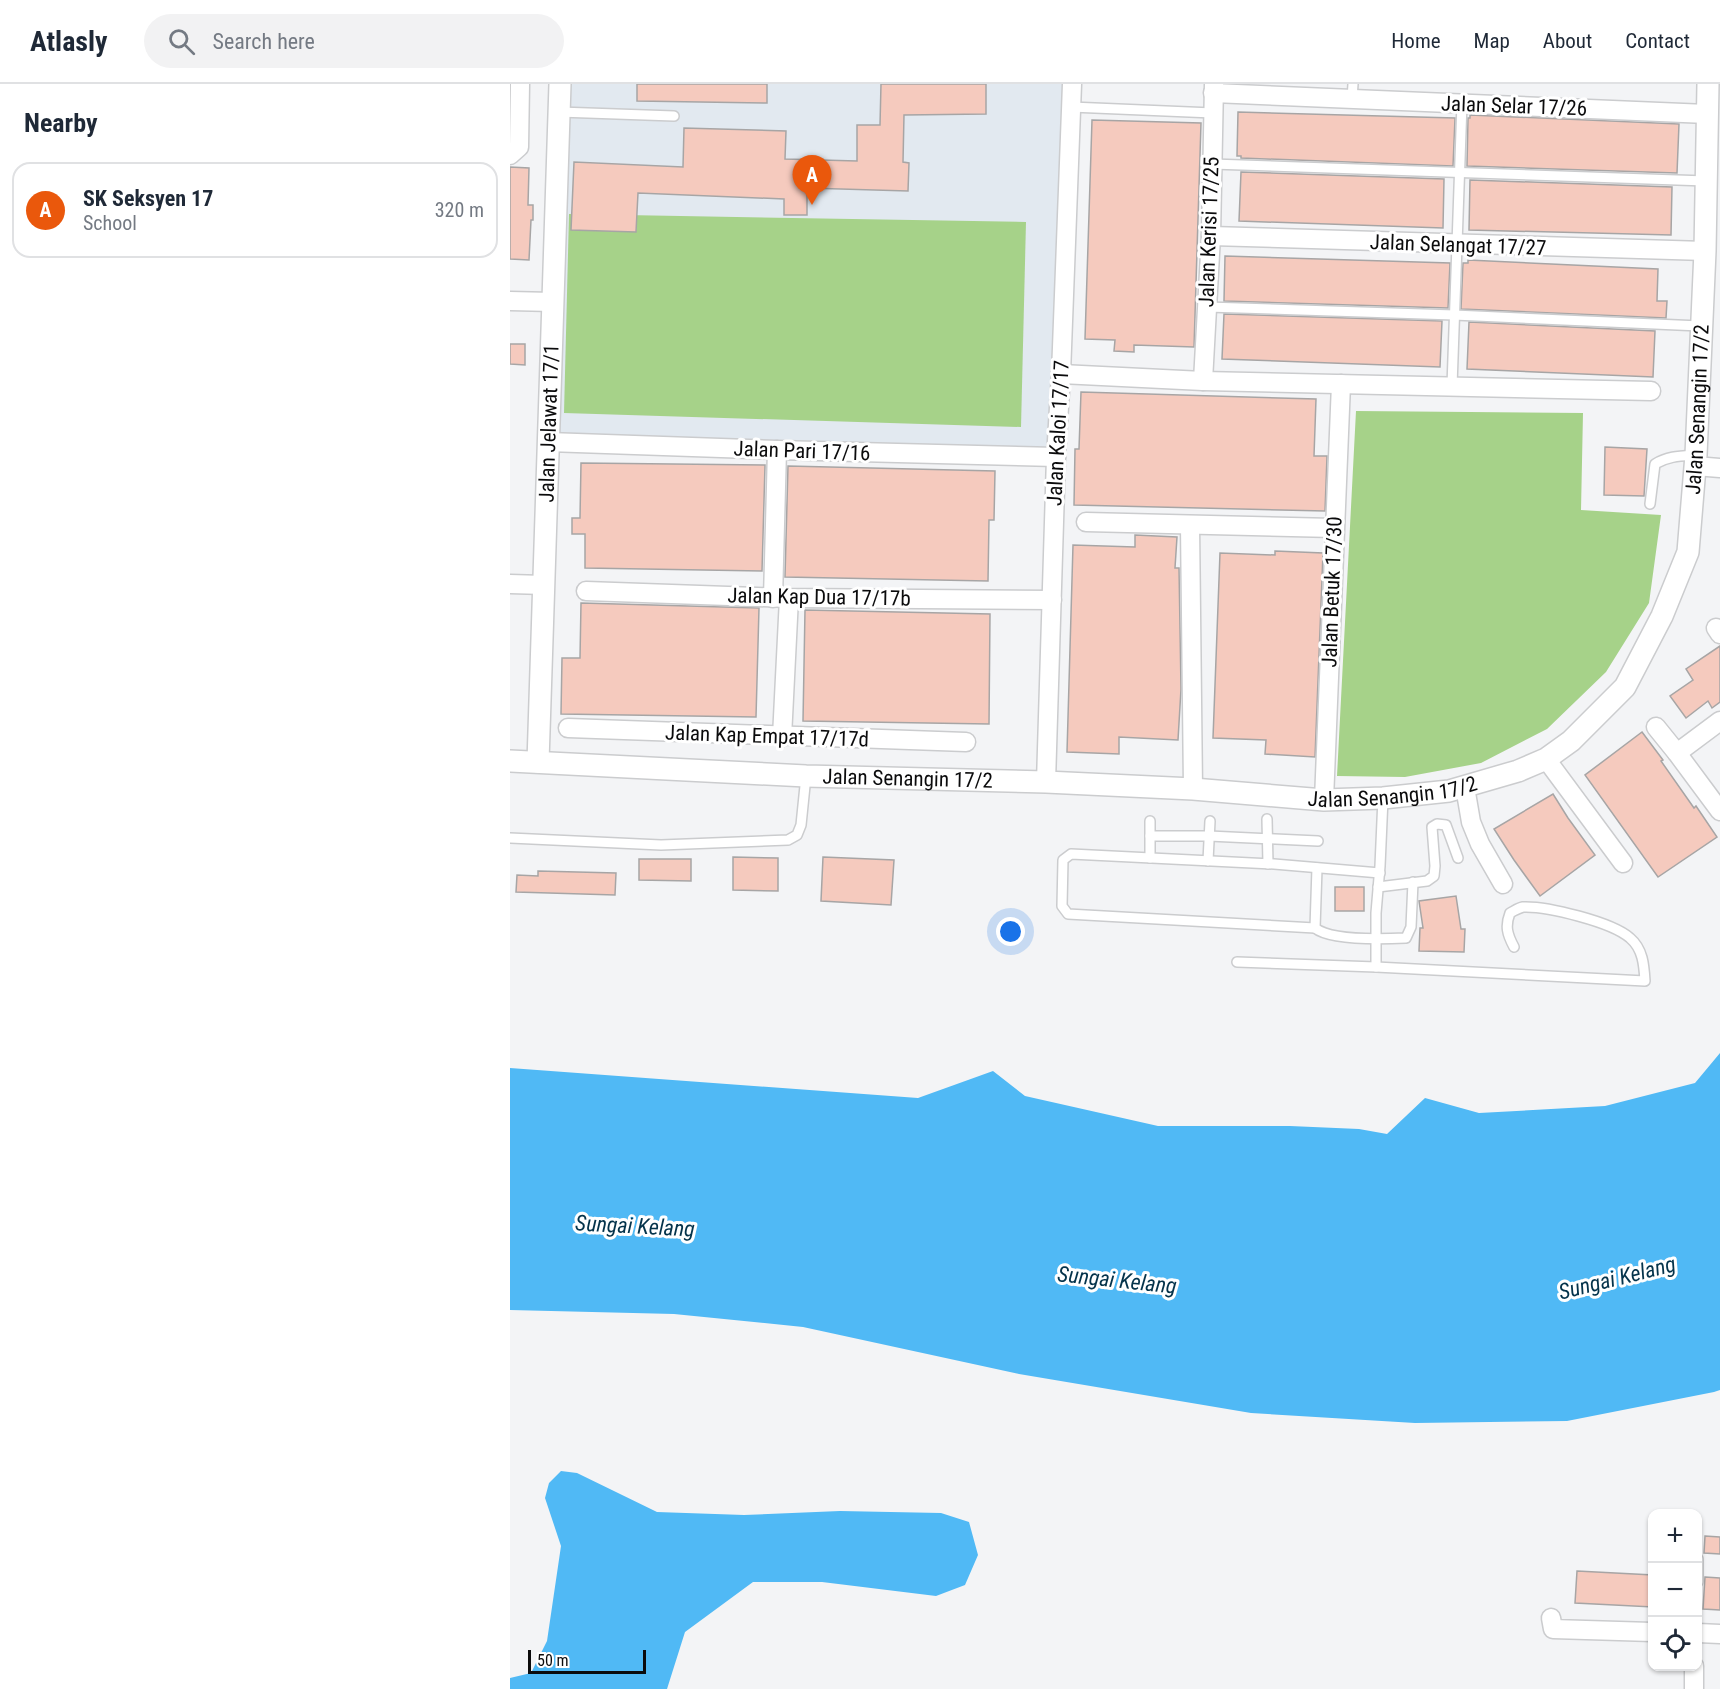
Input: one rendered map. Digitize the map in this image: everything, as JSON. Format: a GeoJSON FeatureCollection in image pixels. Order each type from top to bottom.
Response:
{"type":"FeatureCollection","features":[{"type":"Feature","properties":{"kind":"street"},"geometry":{"type":"LineString","coordinates":[[514,151],[520,84]]}},
{"type":"Feature","properties":{"kind":"street","name":"Jalan Jelawat 17/1"},"geometry":{"type":"LineString","coordinates":[[538,762],[560,84]]}},
{"type":"Feature","properties":{"kind":"street","name":"Jalan Kaloi 17/17"},"geometry":{"type":"LineString","coordinates":[[1046,782],[1056,457],[1072,84]]}},
{"type":"Feature","properties":{"kind":"street","name":"Jalan Senangin 17/2"},"geometry":{"type":"LineString","coordinates":[[510,761],[806,776],[1046,782],[1192,789],[1324,800],[1421,795],[1465,787],[1518,771],[1546,759],[1570,741],[1625,687],[1662,616],[1688,552],[1696,460],[1705,252],[1708,84]]}},
{"type":"Feature","properties":{"kind":"street","name":"Jalan Selar 17/26"},"geometry":{"type":"LineString","coordinates":[[1214,89],[1352,92],[1462,104],[1707,114]]}},
{"type":"Feature","properties":{"kind":"street","name":"Jalan Kerisi 17/25"},"geometry":{"type":"LineString","coordinates":[[1203,381],[1211,236],[1214,89]]}},
{"type":"Feature","properties":{"kind":"street","name":"Jalan Selangat 17/27"},"geometry":{"type":"LineString","coordinates":[[1211,236],[1705,252]]}},
{"type":"Feature","properties":{"kind":"street"},"geometry":{"type":"LineString","coordinates":[[510,301],[553,302]]}},
{"type":"Feature","properties":{"kind":"street"},"geometry":{"type":"LineString","coordinates":[[1061,374],[1203,381],[1652,391]]}},
{"type":"Feature","properties":{"kind":"street","name":"Jalan Betuk 17/30"},"geometry":{"type":"LineString","coordinates":[[1324,800],[1341,384]]}},
{"type":"Feature","properties":{"kind":"street","name":"Jalan Pari 17/16"},"geometry":{"type":"LineString","coordinates":[[548,442],[1056,457]]}},
{"type":"Feature","properties":{"kind":"street"},"geometry":{"type":"LineString","coordinates":[[777,450],[782,737]]}},
{"type":"Feature","properties":{"kind":"street"},"geometry":{"type":"LineString","coordinates":[[1696,460],[1720,468]]}},
{"type":"Feature","properties":{"kind":"street"},"geometry":{"type":"LineString","coordinates":[[1086,522],[1334,528]]}},
{"type":"Feature","properties":{"kind":"street"},"geometry":{"type":"LineString","coordinates":[[1190,525],[1192,789]]}},
{"type":"Feature","properties":{"kind":"street"},"geometry":{"type":"LineString","coordinates":[[510,584],[544,585]]}},
{"type":"Feature","properties":{"kind":"street","name":"Jalan Kap Dua 17/17b"},"geometry":{"type":"LineString","coordinates":[[586,591],[781,598],[1052,600]]}},
{"type":"Feature","properties":{"kind":"street"},"geometry":{"type":"LineString","coordinates":[[1677,753],[1720,721]]}},
{"type":"Feature","properties":{"kind":"street"},"geometry":{"type":"LineString","coordinates":[[1656,727],[1720,811]]}},
{"type":"Feature","properties":{"kind":"street","name":"Jalan Kap Empat 17/17d"},"geometry":{"type":"LineString","coordinates":[[568,728],[966,742]]}},
{"type":"Feature","properties":{"kind":"street"},"geometry":{"type":"LineString","coordinates":[[1546,759],[1623,863]]}},
{"type":"Feature","properties":{"kind":"street"},"geometry":{"type":"LineString","coordinates":[[1465,787],[1471,822],[1480,844],[1503,884]]}},
{"type":"Feature","properties":{"kind":"street"},"geometry":{"type":"LineString","coordinates":[[1551,1618],[1553,1629],[1648,1632]]}},
{"type":"Feature","properties":{"kind":"street"},"geometry":{"type":"LineString","coordinates":[[1702,1633],[1720,1634]]}},
{"type":"Feature","properties":{"kind":"street"},"geometry":{"type":"LineString","coordinates":[[1694,1671],[1694,1689]]}},
{"type":"Feature","properties":{"kind":"lane"},"geometry":{"type":"LineString","coordinates":[[1452,386],[1462,104]]}},
{"type":"Feature","properties":{"kind":"lane"},"geometry":{"type":"LineString","coordinates":[[1071,107],[1213,113]]}},
{"type":"Feature","properties":{"kind":"lane"},"geometry":{"type":"LineString","coordinates":[[559,112],[674,116]]}},
{"type":"Feature","properties":{"kind":"lane"},"geometry":{"type":"LineString","coordinates":[[1212,164],[1706,181]]}},
{"type":"Feature","properties":{"kind":"lane"},"geometry":{"type":"LineString","coordinates":[[1207,307],[1701,326]]}},
{"type":"Feature","properties":{"kind":"lane"},"geometry":{"type":"LineString","coordinates":[[1650,504],[1655,464],[1672,457],[1696,460]]}},
{"type":"Feature","properties":{"kind":"lane"},"geometry":{"type":"LineString","coordinates":[[510,838],[662,845],[788,840],[797,835],[801,825],[806,776]]}},
{"type":"Feature","properties":{"kind":"lane"},"geometry":{"type":"LineString","coordinates":[[1376,967],[1383,798]]}},
{"type":"Feature","properties":{"kind":"lane"},"geometry":{"type":"LineString","coordinates":[[1268,819],[1268,864]]}},
{"type":"Feature","properties":{"kind":"lane"},"geometry":{"type":"LineString","coordinates":[[1150,821],[1150,858]]}},
{"type":"Feature","properties":{"kind":"lane"},"geometry":{"type":"LineString","coordinates":[[1208,861],[1210,821]]}},
{"type":"Feature","properties":{"kind":"lane"},"geometry":{"type":"LineString","coordinates":[[1378,886],[1427,881],[1434,876],[1432,827],[1437,824],[1446,825],[1458,858]]}},
{"type":"Feature","properties":{"kind":"lane"},"geometry":{"type":"LineString","coordinates":[[1150,836],[1268,838],[1318,842]]}},
{"type":"Feature","properties":{"kind":"lane"},"geometry":{"type":"LineString","coordinates":[[1380,873],[1268,864],[1071,854],[1063,860],[1062,906],[1068,914],[1077,915],[1315,928],[1329,934],[1376,939],[1406,938],[1411,927],[1413,882]]}},
{"type":"Feature","properties":{"kind":"lane"},"geometry":{"type":"LineString","coordinates":[[1315,928],[1317,868]]}},
{"type":"Feature","properties":{"kind":"lane"},"geometry":{"type":"LineString","coordinates":[[1236,962],[1645,981],[1644,958],[1631,938],[1609,926],[1556,910],[1521,907],[1510,913],[1506,924],[1507,935],[1514,946]]}},
{"type":"Feature","properties":{"kind":"shaded area"},"geometry":{"type":"Polygon","coordinates":[[[560,84],[1072,84],[1056,457],[548,442],[560,84]]]}},
{"type":"Feature","properties":{"kind":"green space"},"geometry":{"type":"Polygon","coordinates":[[[569,214],[1026,222],[1021,427],[564,413],[569,214]]]}},
{"type":"Feature","properties":{"kind":"green space"},"geometry":{"type":"Polygon","coordinates":[[[1356,411],[1583,413],[1581,510],[1661,515],[1649,603],[1606,672],[1547,729],[1481,763],[1405,777],[1337,776],[1356,411]]]}},
{"type":"Feature","properties":{"kind":"water","name":"Sungai Kelang"},"geometry":{"type":"Polygon","coordinates":[[[1720,1053],[1720,1390],[1714,1392],[1567,1421],[1415,1423],[1251,1413],[1019,1374],[803,1327],[674,1314],[510,1310],[510,1068],[918,1098],[993,1071],[1025,1096],[1158,1126],[1290,1126],[1359,1129],[1387,1134],[1425,1098],[1479,1113],[1605,1106],[1695,1083],[1720,1053]]]}},
{"type":"Feature","properties":{"kind":"water"},"geometry":{"type":"Polygon","coordinates":[[[561,1471],[577,1473],[657,1512],[744,1515],[840,1511],[941,1513],[969,1522],[978,1555],[965,1585],[936,1596],[822,1582],[753,1582],[685,1632],[667,1689],[510,1689],[510,1678],[531,1673],[547,1641],[561,1546],[545,1498],[549,1483],[561,1471]]]}},
{"type":"Feature","properties":{"kind":"building"},"geometry":{"type":"Polygon","coordinates":[[[637,84],[767,84],[767,103],[637,101],[637,84]]]}},
{"type":"Feature","properties":{"kind":"building"},"geometry":{"type":"Polygon","coordinates":[[[881,84],[986,84],[986,114],[904,115],[903,162],[909,163],[908,191],[807,188],[807,215],[784,215],[784,199],[638,193],[636,232],[571,230],[574,162],[683,167],[684,128],[786,131],[785,159],[857,161],[857,125],[880,125],[881,84]]]}},
{"type":"Feature","properties":{"kind":"building"},"geometry":{"type":"Polygon","coordinates":[[[1238,112],[1455,118],[1453,166],[1241,158],[1237,156],[1238,112]]]}},
{"type":"Feature","properties":{"kind":"building"},"geometry":{"type":"Polygon","coordinates":[[[1470,115],[1679,124],[1677,173],[1467,166],[1468,118],[1470,115]]]}},
{"type":"Feature","properties":{"kind":"building"},"geometry":{"type":"Polygon","coordinates":[[[1092,120],[1201,123],[1194,347],[1134,345],[1134,352],[1114,351],[1115,340],[1085,339],[1092,120]]]}},
{"type":"Feature","properties":{"kind":"building"},"geometry":{"type":"Polygon","coordinates":[[[510,167],[529,168],[528,205],[533,205],[533,220],[531,220],[529,260],[510,259],[510,167]]]}},
{"type":"Feature","properties":{"kind":"building"},"geometry":{"type":"Polygon","coordinates":[[[1241,172],[1444,179],[1443,228],[1239,221],[1241,172]]]}},
{"type":"Feature","properties":{"kind":"building"},"geometry":{"type":"Polygon","coordinates":[[[1470,180],[1672,187],[1671,235],[1469,230],[1470,180]]]}},
{"type":"Feature","properties":{"kind":"building"},"geometry":{"type":"Polygon","coordinates":[[[1225,256],[1450,263],[1448,308],[1224,301],[1225,256]]]}},
{"type":"Feature","properties":{"kind":"building"},"geometry":{"type":"Polygon","coordinates":[[[1468,260],[1658,269],[1657,301],[1667,301],[1666,318],[1461,309],[1463,263],[1468,263],[1468,260]]]}},
{"type":"Feature","properties":{"kind":"building"},"geometry":{"type":"Polygon","coordinates":[[[1224,314],[1442,321],[1440,367],[1222,359],[1224,314]]]}},
{"type":"Feature","properties":{"kind":"building"},"geometry":{"type":"Polygon","coordinates":[[[1469,322],[1655,331],[1653,377],[1467,369],[1469,322]]]}},
{"type":"Feature","properties":{"kind":"building"},"geometry":{"type":"Polygon","coordinates":[[[510,344],[525,344],[525,365],[510,364],[510,344]]]}},
{"type":"Feature","properties":{"kind":"building"},"geometry":{"type":"Polygon","coordinates":[[[1081,392],[1316,399],[1314,456],[1327,456],[1325,511],[1074,505],[1075,449],[1079,449],[1081,392]]]}},
{"type":"Feature","properties":{"kind":"building"},"geometry":{"type":"Polygon","coordinates":[[[1605,447],[1647,449],[1644,496],[1604,495],[1605,447]]]}},
{"type":"Feature","properties":{"kind":"building"},"geometry":{"type":"Polygon","coordinates":[[[581,463],[765,465],[762,571],[585,568],[585,534],[572,534],[572,518],[580,518],[581,463]]]}},
{"type":"Feature","properties":{"kind":"building"},"geometry":{"type":"Polygon","coordinates":[[[788,466],[995,471],[994,520],[989,520],[988,581],[785,577],[788,466]]]}},
{"type":"Feature","properties":{"kind":"building"},"geometry":{"type":"Polygon","coordinates":[[[1135,535],[1177,537],[1175,568],[1179,568],[1181,689],[1178,740],[1119,737],[1119,754],[1067,752],[1073,545],[1135,547],[1135,535]]]}},
{"type":"Feature","properties":{"kind":"building"},"geometry":{"type":"Polygon","coordinates":[[[1275,551],[1323,553],[1315,757],[1265,754],[1266,740],[1213,738],[1220,553],[1275,555],[1275,551]]]}},
{"type":"Feature","properties":{"kind":"building"},"geometry":{"type":"Polygon","coordinates":[[[581,603],[759,608],[756,717],[561,714],[562,658],[580,658],[581,603]]]}},
{"type":"Feature","properties":{"kind":"building"},"geometry":{"type":"Polygon","coordinates":[[[805,610],[990,614],[989,724],[803,721],[805,610]]]}},
{"type":"Feature","properties":{"kind":"building"},"geometry":{"type":"Polygon","coordinates":[[[1720,646],[1720,702],[1712,708],[1708,701],[1686,718],[1670,696],[1693,680],[1686,669],[1720,646]]]}},
{"type":"Feature","properties":{"kind":"building"},"geometry":{"type":"Polygon","coordinates":[[[1642,732],[1694,808],[1696,806],[1717,837],[1658,877],[1585,775],[1642,732]]]}},
{"type":"Feature","properties":{"kind":"building"},"geometry":{"type":"Polygon","coordinates":[[[1553,794],[1595,855],[1540,896],[1494,829],[1553,794]]]}},
{"type":"Feature","properties":{"kind":"building"},"geometry":{"type":"Polygon","coordinates":[[[733,857],[778,858],[778,891],[733,890],[733,857]]]}},
{"type":"Feature","properties":{"kind":"building"},"geometry":{"type":"Polygon","coordinates":[[[823,857],[894,860],[891,905],[821,901],[823,857]]]}},
{"type":"Feature","properties":{"kind":"building"},"geometry":{"type":"Polygon","coordinates":[[[639,859],[691,859],[691,881],[639,880],[639,859]]]}},
{"type":"Feature","properties":{"kind":"building"},"geometry":{"type":"Polygon","coordinates":[[[538,871],[616,873],[615,895],[516,892],[517,875],[538,876],[538,871]]]}},
{"type":"Feature","properties":{"kind":"building"},"geometry":{"type":"Polygon","coordinates":[[[1335,887],[1364,887],[1364,911],[1335,911],[1335,887]]]}},
{"type":"Feature","properties":{"kind":"building"},"geometry":{"type":"Polygon","coordinates":[[[1456,896],[1461,929],[1465,929],[1464,952],[1419,951],[1420,928],[1423,928],[1419,901],[1456,896]]]}},
{"type":"Feature","properties":{"kind":"building"},"geometry":{"type":"Polygon","coordinates":[[[1705,1536],[1720,1537],[1720,1554],[1704,1553],[1705,1536]]]}},
{"type":"Feature","properties":{"kind":"building"},"geometry":{"type":"Polygon","coordinates":[[[1577,1571],[1648,1575],[1648,1607],[1575,1603],[1577,1571]]]}},
{"type":"Feature","properties":{"kind":"building"},"geometry":{"type":"Polygon","coordinates":[[[1705,1577],[1720,1578],[1720,1610],[1703,1609],[1705,1577]]]}},
{"type":"Feature","properties":{"kind":"place","name":"SK Seksyen 17"},"geometry":{"type":"Point","coordinates":[812,205]}}]}
